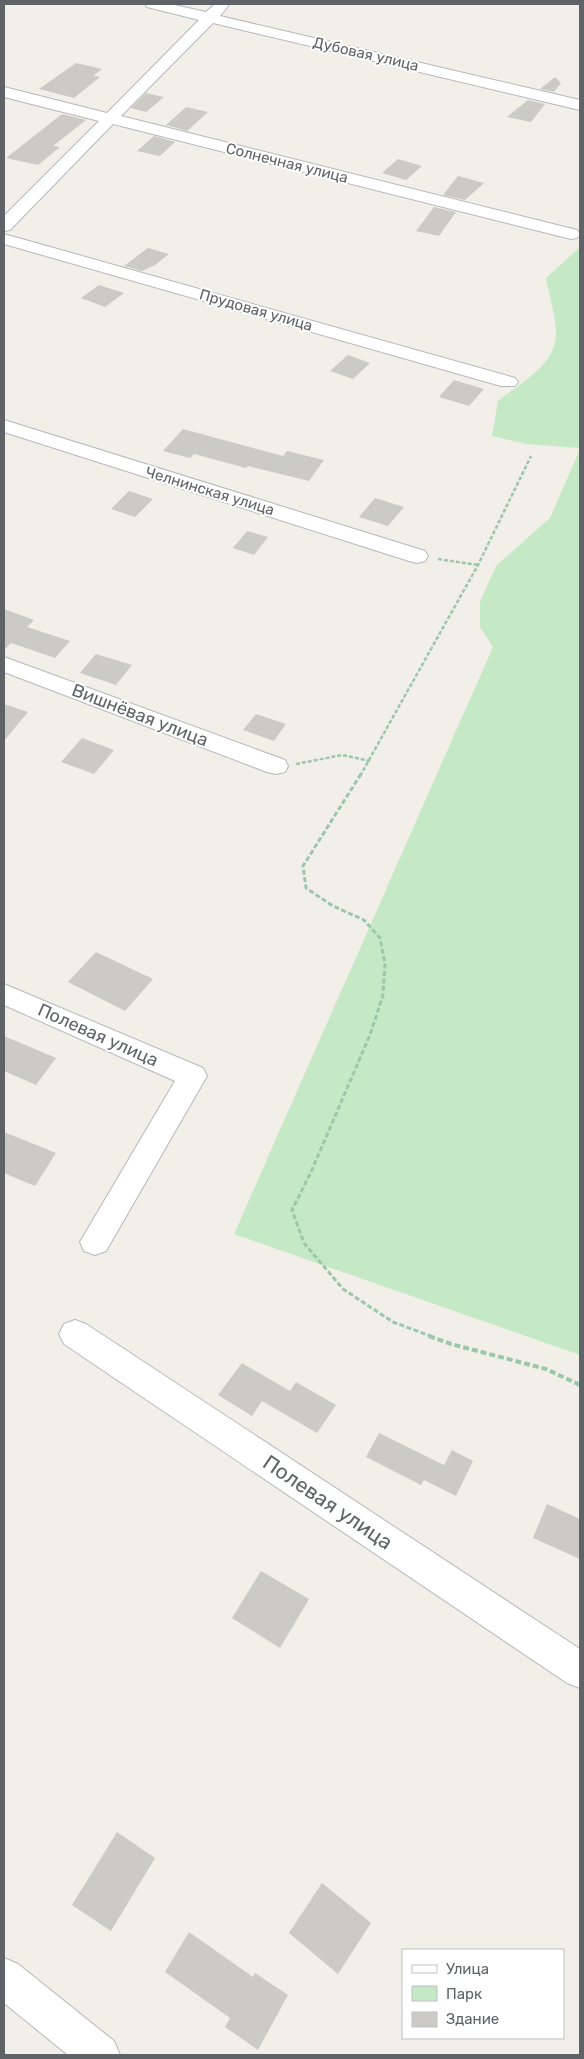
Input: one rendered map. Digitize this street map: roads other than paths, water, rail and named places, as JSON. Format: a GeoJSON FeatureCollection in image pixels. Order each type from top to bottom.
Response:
{"type":"FeatureCollection","features":[{"type":"Feature","properties":{"kind":"street","name":"Дубовая улица"},"geometry":{"type":"LineString","coordinates":[[152,4],[580,105]]}},
{"type":"Feature","properties":{"kind":"street"},"geometry":{"type":"LineString","coordinates":[[4,226],[224,4]]}},
{"type":"Feature","properties":{"kind":"street","name":"Солнечная улица"},"geometry":{"type":"LineString","coordinates":[[4,92],[570,234]]}},
{"type":"Feature","properties":{"kind":"street","name":"Прудовая улица"},"geometry":{"type":"LineString","coordinates":[[4,239],[508,382]]}},
{"type":"Feature","properties":{"kind":"street","name":"Челнинская улица"},"geometry":{"type":"LineString","coordinates":[[4,426],[417,556]]}},
{"type":"Feature","properties":{"kind":"street","name":"Вишнёвая улица"},"geometry":{"type":"LineString","coordinates":[[4,664],[276,766]]}},
{"type":"Feature","properties":{"kind":"street","name":"Полевая улица"},"geometry":{"type":"LineString","coordinates":[[4,994],[193,1076],[95,1242]]}},
{"type":"Feature","properties":{"kind":"street","name":"Полевая улица"},"geometry":{"type":"LineString","coordinates":[[75,1334],[580,1670]]}},
{"type":"Feature","properties":{"kind":"street"},"geometry":{"type":"LineString","coordinates":[[4,1978],[100,2055]]}}]}
